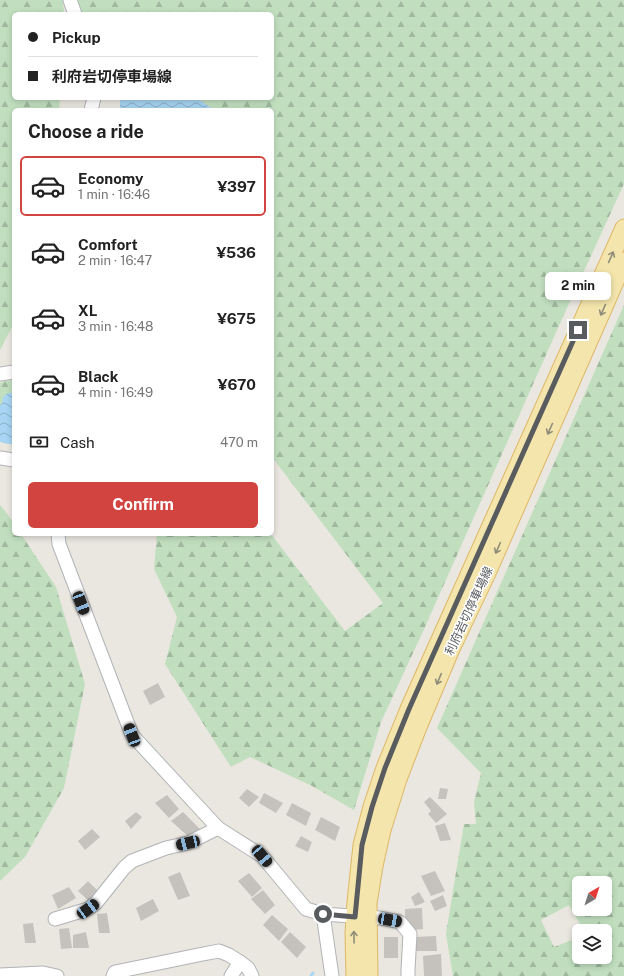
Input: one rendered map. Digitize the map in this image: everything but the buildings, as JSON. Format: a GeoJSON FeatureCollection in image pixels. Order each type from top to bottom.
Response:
{"type":"FeatureCollection","features":[{"type":"Feature","properties":{"kind":"main road","name":"利府岩切停車場線"},"geometry":{"type":"LineString","coordinates":[[369,976],[361,917],[362,845],[372,807],[385,768],[409,709],[624,228]]}},
{"type":"Feature","properties":{"kind":"main road","name":"利府岩切停車場線"},"geometry":{"type":"LineString","coordinates":[[355,976],[354,933],[368,903],[382,830],[398,779],[450,652],[487,573],[624,261]]}},
{"type":"Feature","properties":{"kind":"street"},"geometry":{"type":"LineString","coordinates":[[70,0],[74,12]]}},
{"type":"Feature","properties":{"kind":"street"},"geometry":{"type":"LineString","coordinates":[[0,374],[12,372]]}},
{"type":"Feature","properties":{"kind":"street"},"geometry":{"type":"LineString","coordinates":[[0,458],[12,460]]}},
{"type":"Feature","properties":{"kind":"street"},"geometry":{"type":"LineString","coordinates":[[58,536],[59,544],[132,735],[218,828],[262,856],[306,909],[323,914],[380,918],[400,922],[410,934],[408,976]]}},
{"type":"Feature","properties":{"kind":"street"},"geometry":{"type":"LineString","coordinates":[[54,919],[88,909],[96,903],[124,868],[132,861],[166,848],[188,843],[218,828]]}},
{"type":"Feature","properties":{"kind":"street"},"geometry":{"type":"LineString","coordinates":[[323,914],[332,976]]}},
{"type":"Feature","properties":{"kind":"street"},"geometry":{"type":"LineString","coordinates":[[113,976],[115,972],[153,971],[203,954],[219,952],[240,962],[248,968],[252,976]]}},
{"type":"Feature","properties":{"kind":"street"},"geometry":{"type":"LineString","coordinates":[[231,976],[240,962]]}},
{"type":"Feature","properties":{"kind":"street"},"geometry":{"type":"LineString","coordinates":[[0,975],[43,973],[57,976]]}},
{"type":"Feature","properties":{"kind":"green space"},"geometry":{"type":"Polygon","coordinates":[[[0,0],[63,0],[64,12],[12,12],[12,100],[60,100],[59,108],[12,108],[12,327],[0,350],[0,0]]]}},
{"type":"Feature","properties":{"kind":"green space"},"geometry":{"type":"Polygon","coordinates":[[[73,0],[624,0],[624,184],[381,722],[354,810],[312,786],[250,757],[231,767],[165,664],[177,617],[154,569],[157,536],[273,536],[345,631],[383,603],[274,460],[274,108],[211,108],[200,100],[274,100],[274,12],[78,12],[73,0]]]}},
{"type":"Feature","properties":{"kind":"green space"},"geometry":{"type":"Polygon","coordinates":[[[624,305],[624,976],[453,976],[446,934],[464,824],[476,824],[474,802],[481,773],[437,728],[624,305]],[[572,876],[572,910],[569,905],[541,920],[554,947],[572,940],[572,964],[612,964],[612,924],[580,924],[575,916],[612,916],[612,876],[572,876]]]}},
{"type":"Feature","properties":{"kind":"green space"},"geometry":{"type":"Polygon","coordinates":[[[12,380],[12,393],[8,393],[0,405],[0,383],[12,380]]]}},
{"type":"Feature","properties":{"kind":"green space"},"geometry":{"type":"Polygon","coordinates":[[[0,505],[12,521],[12,536],[22,536],[56,587],[85,684],[64,788],[25,857],[0,881],[0,505]]]}},
{"type":"Feature","properties":{"kind":"water"},"geometry":{"type":"Polygon","coordinates":[[[120,100],[200,100],[211,108],[120,108],[120,100]]]}},
{"type":"Feature","properties":{"kind":"water"},"geometry":{"type":"Polygon","coordinates":[[[8,393],[12,393],[12,445],[0,442],[0,405],[3,397],[8,393]]]}},
{"type":"Feature","properties":{"kind":"route"},"geometry":{"type":"LineString","coordinates":[[323,914],[355,917],[362,845],[372,807],[385,768],[409,709],[578,330]]}}]}
